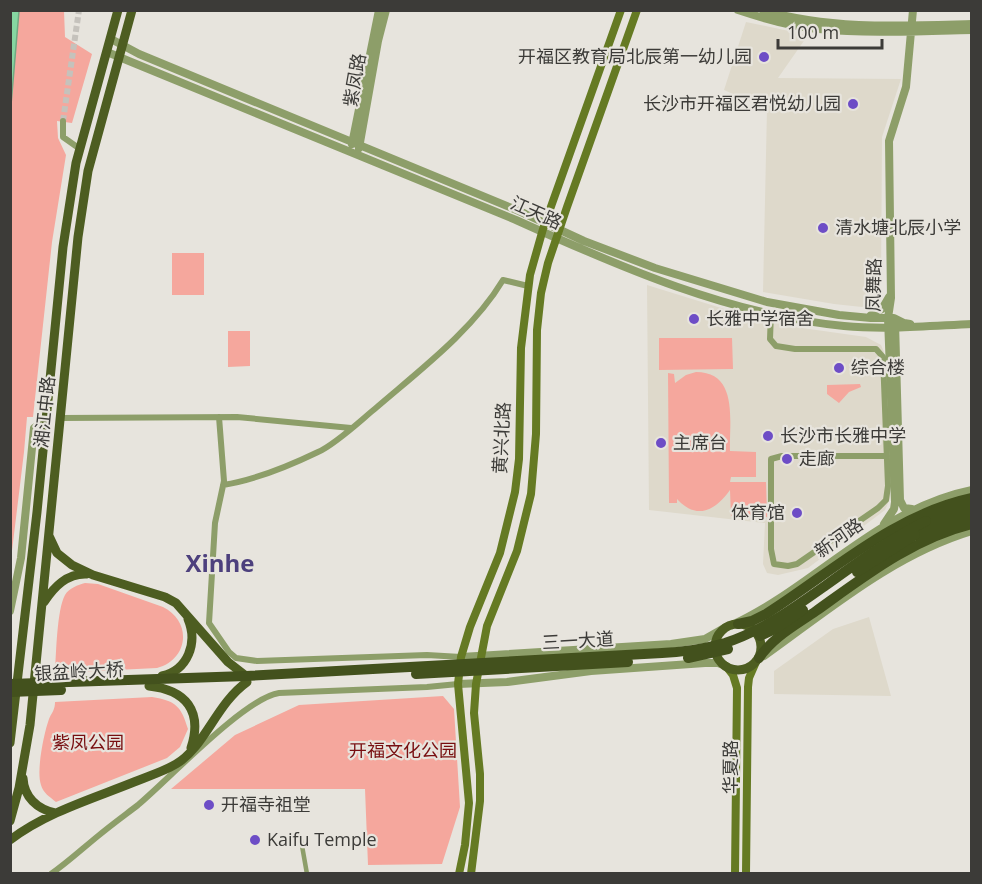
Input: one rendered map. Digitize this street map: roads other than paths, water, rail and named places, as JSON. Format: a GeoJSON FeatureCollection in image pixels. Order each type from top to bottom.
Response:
{"type":"FeatureCollection","features":[{"type":"Feature","properties":{"kind":"highway"},"geometry":{"type":"LineString","coordinates":[[732,626],[752,621],[766,614],[914,513],[972,498]]}},
{"type":"Feature","properties":{"kind":"highway","name":"三一大道"},"geometry":{"type":"LineString","coordinates":[[149,682],[609,664],[686,658],[713,653],[738,646],[777,628],[898,544],[972,507]]}},
{"type":"Feature","properties":{"kind":"highway"},"geometry":{"type":"LineString","coordinates":[[914,513],[944,519]]}},
{"type":"Feature","properties":{"kind":"highway","name":"三一大道"},"geometry":{"type":"LineString","coordinates":[[944,519],[972,516]]}},
{"type":"Feature","properties":{"kind":"highway"},"geometry":{"type":"LineString","coordinates":[[924,540],[944,519]]}},
{"type":"Feature","properties":{"kind":"highway"},"geometry":{"type":"LineString","coordinates":[[758,660],[777,639],[875,569],[924,540],[972,524]]}},
{"type":"Feature","properties":{"kind":"highway","name":"银盆岭大桥"},"geometry":{"type":"LineString","coordinates":[[10,684],[149,682]]}},
{"type":"Feature","properties":{"kind":"highway","name":"银盆岭大桥"},"geometry":{"type":"LineString","coordinates":[[10,692],[149,682]]}},
{"type":"Feature","properties":{"kind":"main road","name":"湘江中路"},"geometry":{"type":"LineString","coordinates":[[10,743],[63,247],[80,149],[118,10]]}},
{"type":"Feature","properties":{"kind":"main road","name":"湘江中路"},"geometry":{"type":"LineString","coordinates":[[10,821],[22,772],[30,724],[81,215],[88,171],[132,10]]}},
{"type":"Feature","properties":{"kind":"main road","name":"黄兴北路"},"geometry":{"type":"LineString","coordinates":[[459,873],[465,845],[469,803],[458,684],[461,657],[470,627],[500,553],[515,492],[519,459],[521,348],[533,259],[621,10]]}},
{"type":"Feature","properties":{"kind":"main road","name":"黄兴北路"},"geometry":{"type":"LineString","coordinates":[[471,873],[477,832],[480,784],[474,713],[476,684],[487,626],[517,551],[531,494],[535,456],[537,319],[544,278],[637,10]]}},
{"type":"Feature","properties":{"kind":"main road"},"geometry":{"type":"LineString","coordinates":[[10,840],[55,813],[175,765],[187,756],[227,700],[247,679],[228,662],[176,603],[165,597],[93,575],[72,565],[57,553],[49,533]]}},
{"type":"Feature","properties":{"kind":"main road"},"geometry":{"type":"LineString","coordinates":[[42,604],[62,581],[77,574],[93,575]]}},
{"type":"Feature","properties":{"kind":"main road"},"geometry":{"type":"LineString","coordinates":[[149,682],[176,671],[187,658],[192,646],[193,634],[184,612]]}},
{"type":"Feature","properties":{"kind":"main road"},"geometry":{"type":"LineString","coordinates":[[732,626],[749,627],[758,635],[762,646],[758,660],[745,669],[732,669],[726,666],[717,657],[715,650],[717,637],[732,626]]}},
{"type":"Feature","properties":{"kind":"main road","name":"华夏路"},"geometry":{"type":"LineString","coordinates":[[746,873],[748,687],[749,678],[758,660]]}},
{"type":"Feature","properties":{"kind":"main road","name":"华夏路"},"geometry":{"type":"LineString","coordinates":[[726,666],[733,675],[737,688],[735,873]]}},
{"type":"Feature","properties":{"kind":"main road"},"geometry":{"type":"LineString","coordinates":[[149,682],[173,691],[192,711],[195,730],[187,756]]}},
{"type":"Feature","properties":{"kind":"main road"},"geometry":{"type":"LineString","coordinates":[[22,772],[23,783],[30,799],[39,808],[55,813]]}},
{"type":"Feature","properties":{"kind":"street","name":"紫凤路"},"geometry":{"type":"LineString","coordinates":[[354,154],[379,10]]}},
{"type":"Feature","properties":{"kind":"street","name":"紫凤路"},"geometry":{"type":"LineString","coordinates":[[356,143],[386,10]]}},
{"type":"Feature","properties":{"kind":"street"},"geometry":{"type":"LineString","coordinates":[[738,10],[781,22],[819,29],[912,28],[972,24]]}},
{"type":"Feature","properties":{"kind":"street"},"geometry":{"type":"LineString","coordinates":[[763,10],[819,23],[972,30]]}},
{"type":"Feature","properties":{"kind":"street","name":"凤舞路"},"geometry":{"type":"LineString","coordinates":[[913,10],[906,87],[889,141],[891,318],[895,341],[900,500],[904,508],[914,513]]}},
{"type":"Feature","properties":{"kind":"street","name":"江天路"},"geometry":{"type":"LineString","coordinates":[[111,39],[139,54],[356,143],[543,228]]}},
{"type":"Feature","properties":{"kind":"street","name":"江天路"},"geometry":{"type":"LineString","coordinates":[[107,52],[354,154],[558,234],[657,279],[724,301],[818,323],[862,327],[908,327],[972,322]]}},
{"type":"Feature","properties":{"kind":"street"},"geometry":{"type":"LineString","coordinates":[[63,121],[63,137],[80,149]]}},
{"type":"Feature","properties":{"kind":"street","name":"江天路"},"geometry":{"type":"LineString","coordinates":[[558,234],[736,293],[803,309],[860,317],[891,318],[908,324],[972,322]]}},
{"type":"Feature","properties":{"kind":"street"},"geometry":{"type":"LineString","coordinates":[[223,485],[262,474],[321,451],[447,347],[496,292],[503,280],[528,286]]}},
{"type":"Feature","properties":{"kind":"street"},"geometry":{"type":"LineString","coordinates":[[860,317],[872,315],[882,309],[888,300],[891,287]]}},
{"type":"Feature","properties":{"kind":"street"},"geometry":{"type":"LineString","coordinates":[[771,313],[770,339],[776,346],[795,350],[876,349],[880,352],[884,357],[887,456],[886,500],[878,508],[797,564],[788,566],[774,564],[771,549],[771,459],[782,456],[887,456]]}},
{"type":"Feature","properties":{"kind":"street"},"geometry":{"type":"LineString","coordinates":[[862,327],[881,334],[887,342],[889,352]]}},
{"type":"Feature","properties":{"kind":"street","name":"凤舞路"},"geometry":{"type":"LineString","coordinates":[[884,524],[894,509],[895,502],[889,352],[892,327]]}},
{"type":"Feature","properties":{"kind":"street"},"geometry":{"type":"LineString","coordinates":[[895,341],[898,333],[908,327]]}},
{"type":"Feature","properties":{"kind":"street"},"geometry":{"type":"LineString","coordinates":[[61,418],[219,417],[280,420],[351,428]]}},
{"type":"Feature","properties":{"kind":"street"},"geometry":{"type":"LineString","coordinates":[[219,417],[223,485],[215,523],[209,623],[229,652],[236,658],[244,660],[461,657]]}},
{"type":"Feature","properties":{"kind":"street"},"geometry":{"type":"LineString","coordinates":[[10,611],[15,578],[21,558],[34,428],[46,420]]}},
{"type":"Feature","properties":{"kind":"street","name":"新河路"},"geometry":{"type":"LineString","coordinates":[[461,657],[671,644],[705,639],[776,600],[884,524],[914,513],[944,497],[972,490]]}},
{"type":"Feature","properties":{"kind":"street"},"geometry":{"type":"LineString","coordinates":[[758,660],[894,565],[939,542],[972,531]]}},
{"type":"Feature","properties":{"kind":"street"},"geometry":{"type":"LineString","coordinates":[[15,578],[32,548]]}},
{"type":"Feature","properties":{"kind":"street"},"geometry":{"type":"LineString","coordinates":[[51,873],[139,804],[228,724],[272,694],[507,682],[591,671],[705,663],[718,663],[726,666]]}},
{"type":"Feature","properties":{"kind":"street"},"geometry":{"type":"LineString","coordinates":[[301,840],[306,873]]}},
{"type":"Feature","properties":{"kind":"tunnel"},"geometry":{"type":"LineString","coordinates":[[63,121],[79,10]]}},
{"type":"Feature","properties":{"kind":"place","name":"开福区教育局北辰第一幼儿园"},"geometry":{"type":"Point","coordinates":[764,57]}},
{"type":"Feature","properties":{"kind":"place","name":"长沙市开福区君悦幼儿园"},"geometry":{"type":"Point","coordinates":[853,104]}},
{"type":"Feature","properties":{"kind":"place","name":"清水塘北辰小学"},"geometry":{"type":"Point","coordinates":[823,228]}},
{"type":"Feature","properties":{"kind":"place","name":"长雅中学宿舍"},"geometry":{"type":"Point","coordinates":[694,319]}},
{"type":"Feature","properties":{"kind":"place","name":"综合楼"},"geometry":{"type":"Point","coordinates":[839,368]}},
{"type":"Feature","properties":{"kind":"place","name":"长沙市长雅中学"},"geometry":{"type":"Point","coordinates":[768,436]}},
{"type":"Feature","properties":{"kind":"place","name":"主席台"},"geometry":{"type":"Point","coordinates":[661,443]}},
{"type":"Feature","properties":{"kind":"place","name":"走廊"},"geometry":{"type":"Point","coordinates":[787,459]}},
{"type":"Feature","properties":{"kind":"place","name":"体育馆"},"geometry":{"type":"Point","coordinates":[797,513]}},
{"type":"Feature","properties":{"kind":"place","name":"开福寺祖堂"},"geometry":{"type":"Point","coordinates":[209,805]}},
{"type":"Feature","properties":{"kind":"place","name":"Kaifu Temple"},"geometry":{"type":"Point","coordinates":[255,840]}},
{"type":"Feature","properties":{"kind":"district","name":"Xinhe"},"geometry":{"type":"Point","coordinates":[220,564]}},
{"type":"Feature","properties":{"kind":"park label","name":"紫凤公园"},"geometry":{"type":"Point","coordinates":[88,743]}},
{"type":"Feature","properties":{"kind":"park label","name":"开福文化公园"},"geometry":{"type":"Point","coordinates":[403,751]}}]}
